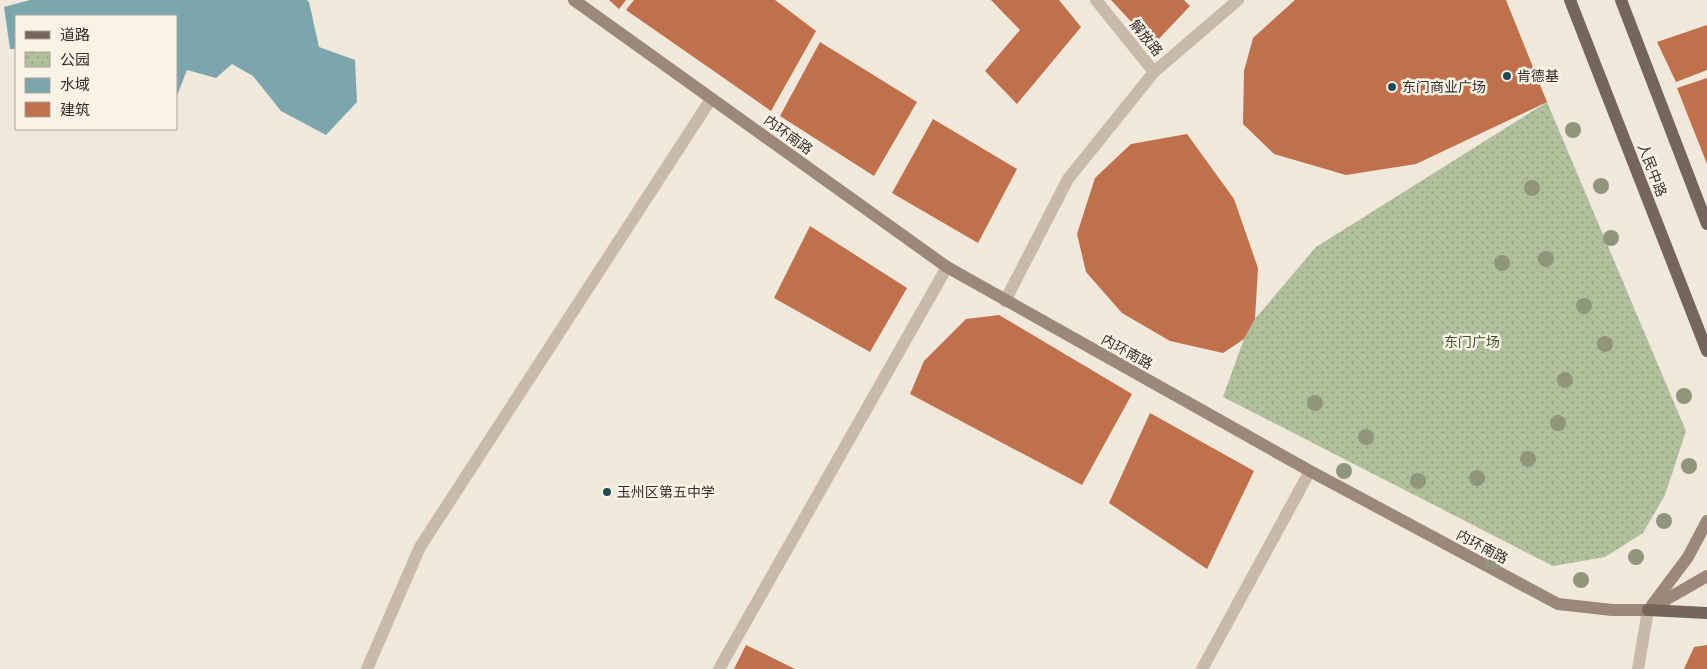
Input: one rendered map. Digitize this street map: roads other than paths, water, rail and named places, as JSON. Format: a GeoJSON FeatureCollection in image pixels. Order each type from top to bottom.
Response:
{"type":"FeatureCollection","features":[{"type":"Feature","properties":{"kind":"main road","name":"内环南路"},"geometry":{"type":"LineString","coordinates":[[574,0],[947,268],[1310,471],[1558,604],[1612,610],[1648,610],[1707,576]]}},
{"type":"Feature","properties":{"kind":"main road","name":"人民中路"},"geometry":{"type":"LineString","coordinates":[[1570,0],[1707,351]]}},
{"type":"Feature","properties":{"kind":"main road"},"geometry":{"type":"LineString","coordinates":[[1621,0],[1707,224]]}},
{"type":"Feature","properties":{"kind":"main road"},"geometry":{"type":"LineString","coordinates":[[1648,610],[1688,557],[1707,521]]}},
{"type":"Feature","properties":{"kind":"main road"},"geometry":{"type":"LineString","coordinates":[[1648,610],[1707,613]]}},
{"type":"Feature","properties":{"kind":"street","name":"解放路"},"geometry":{"type":"LineString","coordinates":[[1096,0],[1154,72]]}},
{"type":"Feature","properties":{"kind":"street"},"geometry":{"type":"LineString","coordinates":[[1005,301],[1068,179],[1154,72],[1238,0]]}},
{"type":"Feature","properties":{"kind":"street"},"geometry":{"type":"LineString","coordinates":[[367,669],[420,547],[711,99]]}},
{"type":"Feature","properties":{"kind":"street"},"geometry":{"type":"LineString","coordinates":[[719,669],[947,268]]}},
{"type":"Feature","properties":{"kind":"street"},"geometry":{"type":"LineString","coordinates":[[1202,669],[1310,471]]}},
{"type":"Feature","properties":{"kind":"street"},"geometry":{"type":"LineString","coordinates":[[1638,669],[1648,610]]}},
{"type":"Feature","properties":{"kind":"water"},"geometry":{"type":"Polygon","coordinates":[[[30,0],[307,0],[319,47],[355,60],[357,102],[326,135],[281,111],[253,76],[232,64],[216,78],[187,70],[178,93],[178,15],[15,15],[15,49],[10,49],[4,7],[30,0]]]}},
{"type":"Feature","properties":{"kind":"place","name":"肯德基"},"geometry":{"type":"Point","coordinates":[1507,76]}},
{"type":"Feature","properties":{"kind":"place","name":"东门商业广场"},"geometry":{"type":"Point","coordinates":[1392,87]}},
{"type":"Feature","properties":{"kind":"place","name":"玉州区第五中学"},"geometry":{"type":"Point","coordinates":[607,492]}},
{"type":"Feature","properties":{"kind":"park label","name":"东门广场"},"geometry":{"type":"Point","coordinates":[1472,342]}}]}
